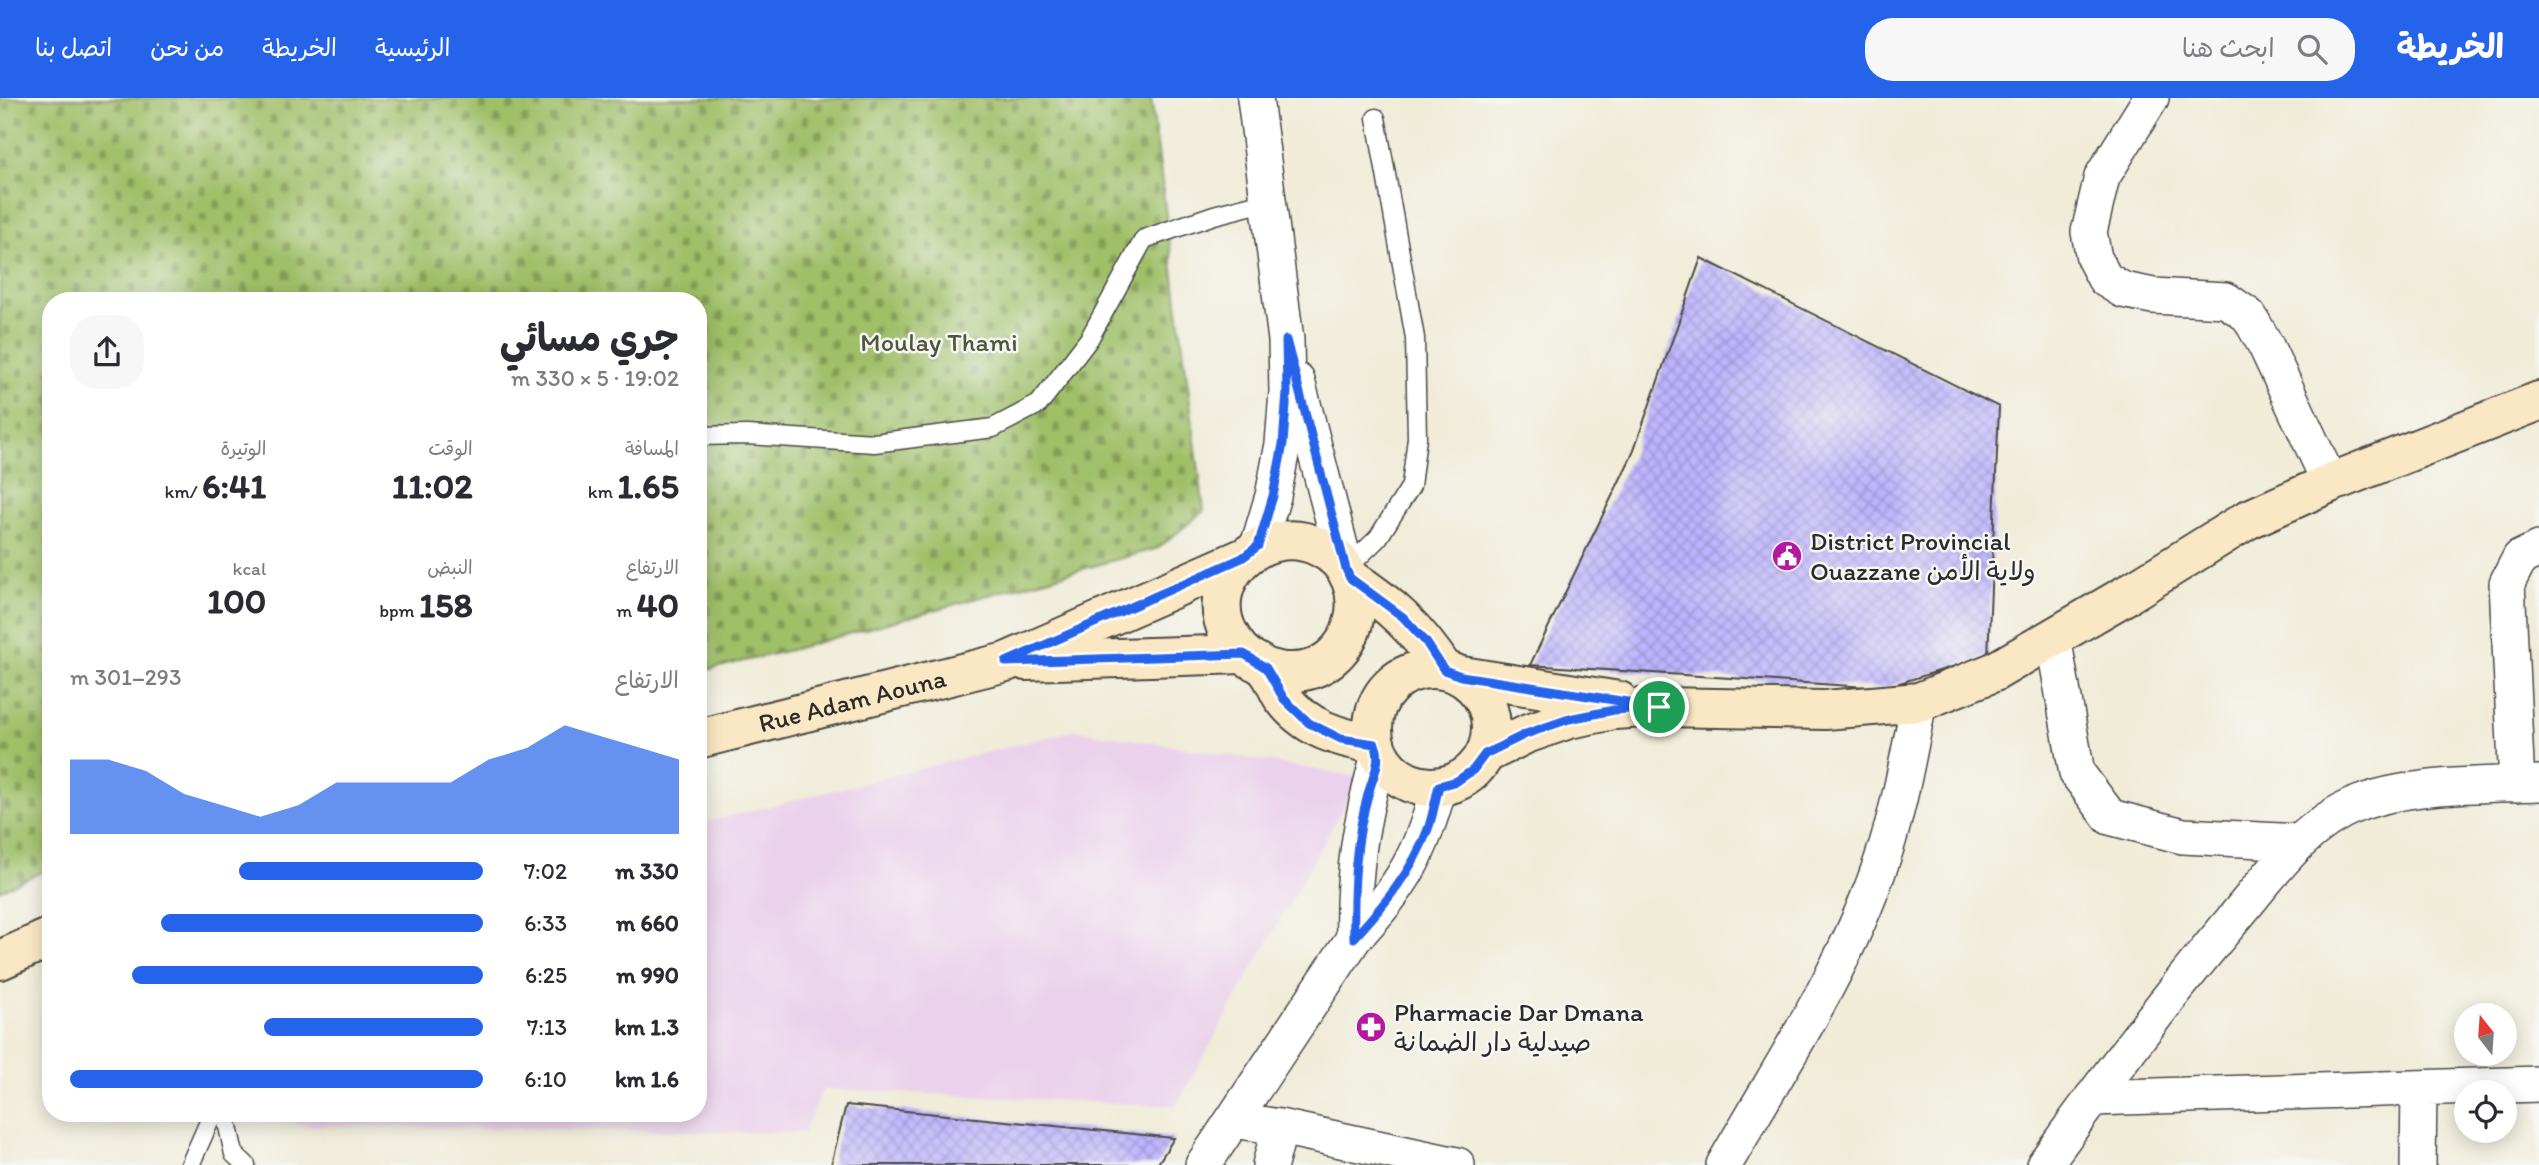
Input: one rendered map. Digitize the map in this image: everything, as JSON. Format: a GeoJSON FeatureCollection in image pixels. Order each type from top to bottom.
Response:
{"type":"FeatureCollection","features":[{"type":"Feature","properties":{"kind":"main road"},"geometry":{"type":"LineString","coordinates":[[1485,754],[1526,734],[1569,719],[1614,710],[1659,707],[1825,710],[1919,702],[1994,672],[2247,520],[2330,483],[2539,401]]}},
{"type":"Feature","properties":{"kind":"main road"},"geometry":{"type":"LineString","coordinates":[[1377,749],[1341,739],[1309,723],[1284,699],[1255,661],[1228,633],[1223,607],[1227,581],[1250,552],[1282,539],[1306,541],[1329,551],[1348,574],[1403,617],[1453,673],[1478,691],[1489,710],[1491,732],[1485,754],[1473,770],[1457,781],[1439,786],[1415,784],[1394,773],[1377,749],[1373,720],[1381,697],[1398,679],[1420,670],[1453,673],[1659,707]]}},
{"type":"Feature","properties":{"kind":"main road","name":"Rue Adam Aouna"},"geometry":{"type":"LineString","coordinates":[[707,737],[1006,662],[1250,552]]}},
{"type":"Feature","properties":{"kind":"main road"},"geometry":{"type":"LineString","coordinates":[[1255,661],[1288,672],[1310,669],[1330,658],[1345,642],[1355,622],[1356,600],[1348,574]]}},
{"type":"Feature","properties":{"kind":"main road","name":"Rue Adam Aouna"},"geometry":{"type":"LineString","coordinates":[[1006,662],[1255,661]]}},
{"type":"Feature","properties":{"kind":"main road"},"geometry":{"type":"LineString","coordinates":[[0,960],[42,941]]}},
{"type":"Feature","properties":{"kind":"street"},"geometry":{"type":"LineString","coordinates":[[1250,552],[1273,496],[1283,444],[1287,392],[1286,340],[1255,98]]}},
{"type":"Feature","properties":{"kind":"street"},"geometry":{"type":"LineString","coordinates":[[2151,98],[2102,177],[2089,232],[2094,258],[2105,279],[2123,290],[2153,296],[2226,300],[2249,316],[2266,346],[2330,483]]}},
{"type":"Feature","properties":{"kind":"street"},"geometry":{"type":"LineString","coordinates":[[1286,340],[1348,574]]}},
{"type":"Feature","properties":{"kind":"street"},"geometry":{"type":"LineString","coordinates":[[2044,1165],[2180,983],[2299,842],[2330,817],[2354,805],[2385,795],[2445,788],[2528,784],[2507,583],[2520,558],[2539,549]]}},
{"type":"Feature","properties":{"kind":"street"},"geometry":{"type":"LineString","coordinates":[[2053,637],[2077,773],[2110,817],[2183,836],[2299,842]]}},
{"type":"Feature","properties":{"kind":"street"},"geometry":{"type":"LineString","coordinates":[[1724,1165],[1846,948],[1881,864],[1900,797],[1919,702]]}},
{"type":"Feature","properties":{"kind":"street"},"geometry":{"type":"LineString","coordinates":[[1354,938],[1353,891],[1357,845],[1377,749]]}},
{"type":"Feature","properties":{"kind":"street"},"geometry":{"type":"LineString","coordinates":[[1203,1165],[1354,938],[1384,905],[1409,869],[1428,829],[1439,786]]}},
{"type":"Feature","properties":{"kind":"street"},"geometry":{"type":"LineString","coordinates":[[2092,1098],[2539,1084]]}},
{"type":"Feature","properties":{"kind":"street"},"geometry":{"type":"LineString","coordinates":[[2418,1165],[2419,1088]]}},
{"type":"Feature","properties":{"kind":"street"},"geometry":{"type":"LineString","coordinates":[[1233,1120],[1280,1127],[1457,1165]]}},
{"type":"Feature","properties":{"kind":"street"},"geometry":{"type":"LineString","coordinates":[[1270,1165],[1280,1127]]}},
{"type":"Feature","properties":{"kind":"lane"},"geometry":{"type":"LineString","coordinates":[[1348,574],[1378,538],[1411,486],[1417,438],[1415,338],[1376,118]]}},
{"type":"Feature","properties":{"kind":"lane"},"geometry":{"type":"LineString","coordinates":[[707,436],[747,435],[874,443],[993,428],[1039,404],[1089,339],[1144,239],[1214,215],[1268,201]]}},
{"type":"Feature","properties":{"kind":"lane"},"geometry":{"type":"LineString","coordinates":[[190,1165],[209,1122]]}},
{"type":"Feature","properties":{"kind":"lane"},"geometry":{"type":"LineString","coordinates":[[227,1122],[234,1154],[246,1165]]}},
{"type":"Feature","properties":{"kind":"shaded area"},"geometry":{"type":"Polygon","coordinates":[[[1076,730],[1360,777],[1176,1106],[823,1089],[803,1133],[295,1125],[295,1122],[707,1122],[707,822],[1076,730]]]}},
{"type":"Feature","properties":{"kind":"green space","name":"Moulay Thami"},"geometry":{"type":"Polygon","coordinates":[[[0,98],[1151,98],[1204,511],[1158,548],[790,650],[707,670],[707,292],[42,292],[42,872],[0,890],[0,98]]]}},
{"type":"Feature","properties":{"kind":"building","name":"District Provincial Ouazzane ولاية الأمن"},"geometry":{"type":"Polygon","coordinates":[[[1701,258],[1999,407],[1988,656],[1883,688],[1530,665],[1632,455],[1701,258]]]}},
{"type":"Feature","properties":{"kind":"building"},"geometry":{"type":"Polygon","coordinates":[[[846,1105],[1174,1138],[1157,1165],[831,1165],[846,1105]]]}},
{"type":"Feature","properties":{"kind":"place","name":"District Provincial Ouazzane ولاية الأمن"},"geometry":{"type":"Point","coordinates":[1787,556]}},
{"type":"Feature","properties":{"kind":"place","name":"Pharmacie Dar Dmana صيدلية دار الضمانة"},"geometry":{"type":"Point","coordinates":[1371,1027]}},
{"type":"Feature","properties":{"kind":"route"},"geometry":{"type":"LineString","coordinates":[[1286,340],[1350,578],[1403,617],[1426,642],[1444,670],[1461,676],[1659,707],[1614,710],[1569,719],[1526,734],[1485,754],[1473,770],[1457,781],[1439,786],[1428,829],[1409,869],[1384,905],[1354,938],[1353,891],[1357,845],[1380,755],[1375,744],[1341,739],[1309,723],[1284,699],[1266,668],[1244,654],[1006,662],[1242,558],[1258,546],[1273,496],[1283,444],[1287,392],[1286,340]]}}]}
